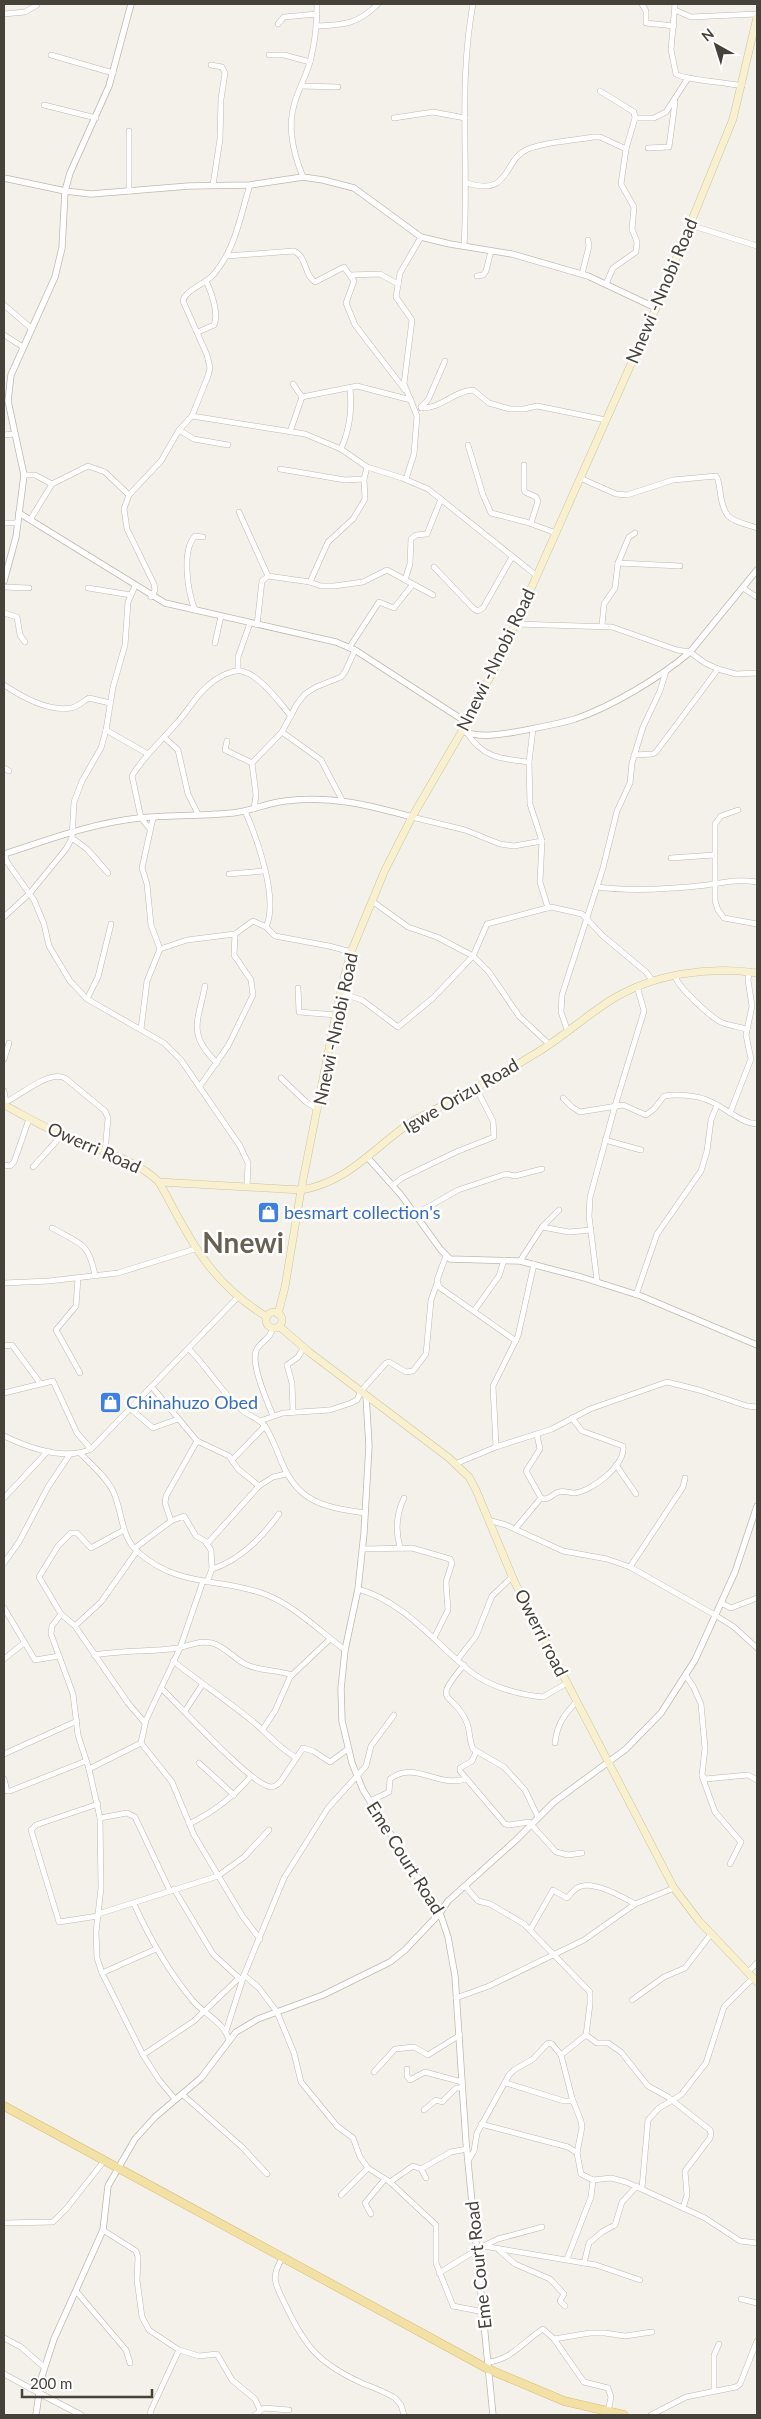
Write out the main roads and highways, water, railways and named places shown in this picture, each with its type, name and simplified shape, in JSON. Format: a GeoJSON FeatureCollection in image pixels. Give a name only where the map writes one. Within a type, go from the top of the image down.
{"type":"FeatureCollection","features":[{"type":"Feature","properties":{"kind":"main road","name":"Nnewi -Nnobi Road"},"geometry":{"type":"LineString","coordinates":[[278,1314],[285,1287],[340,992],[351,952],[412,817],[464,732],[466,722],[516,624],[656,308],[734,119],[757,16]]}},
{"type":"Feature","properties":{"kind":"main road","name":"Igwe Orizu Road"},"geometry":{"type":"LineString","coordinates":[[159,1182],[302,1190],[314,1188],[331,1181],[368,1158],[406,1126],[550,1045],[609,1002],[637,986],[652,980],[714,971],[757,973]]}},
{"type":"Feature","properties":{"kind":"main road","name":"Owerri Road"},"geometry":{"type":"LineString","coordinates":[[4,1103],[29,1119],[62,1135],[145,1170],[159,1182],[195,1248],[211,1270],[238,1297],[267,1318]]}},
{"type":"Feature","properties":{"kind":"main road"},"geometry":{"type":"LineString","coordinates":[[271,1314],[278,1314],[282,1320],[276,1327],[267,1324],[267,1318],[271,1314]]}},
{"type":"Feature","properties":{"kind":"main road","name":"Owerri road"},"geometry":{"type":"LineString","coordinates":[[276,1327],[455,1464],[473,1483],[512,1577],[674,1888],[691,1912],[753,1977]]}},
{"type":"Feature","properties":{"kind":"main road"},"geometry":{"type":"LineString","coordinates":[[4,2106],[117,2169],[488,2366],[564,2401],[616,2414]]}},
{"type":"Feature","properties":{"kind":"place","name":"besmart collection's"},"geometry":{"type":"Point","coordinates":[268,1213]}},
{"type":"Feature","properties":{"kind":"place","name":"Chinahuzo Obed"},"geometry":{"type":"Point","coordinates":[110,1403]}},
{"type":"Feature","properties":{"kind":"district","name":"Nnewi"},"geometry":{"type":"Point","coordinates":[243,1243]}}]}
